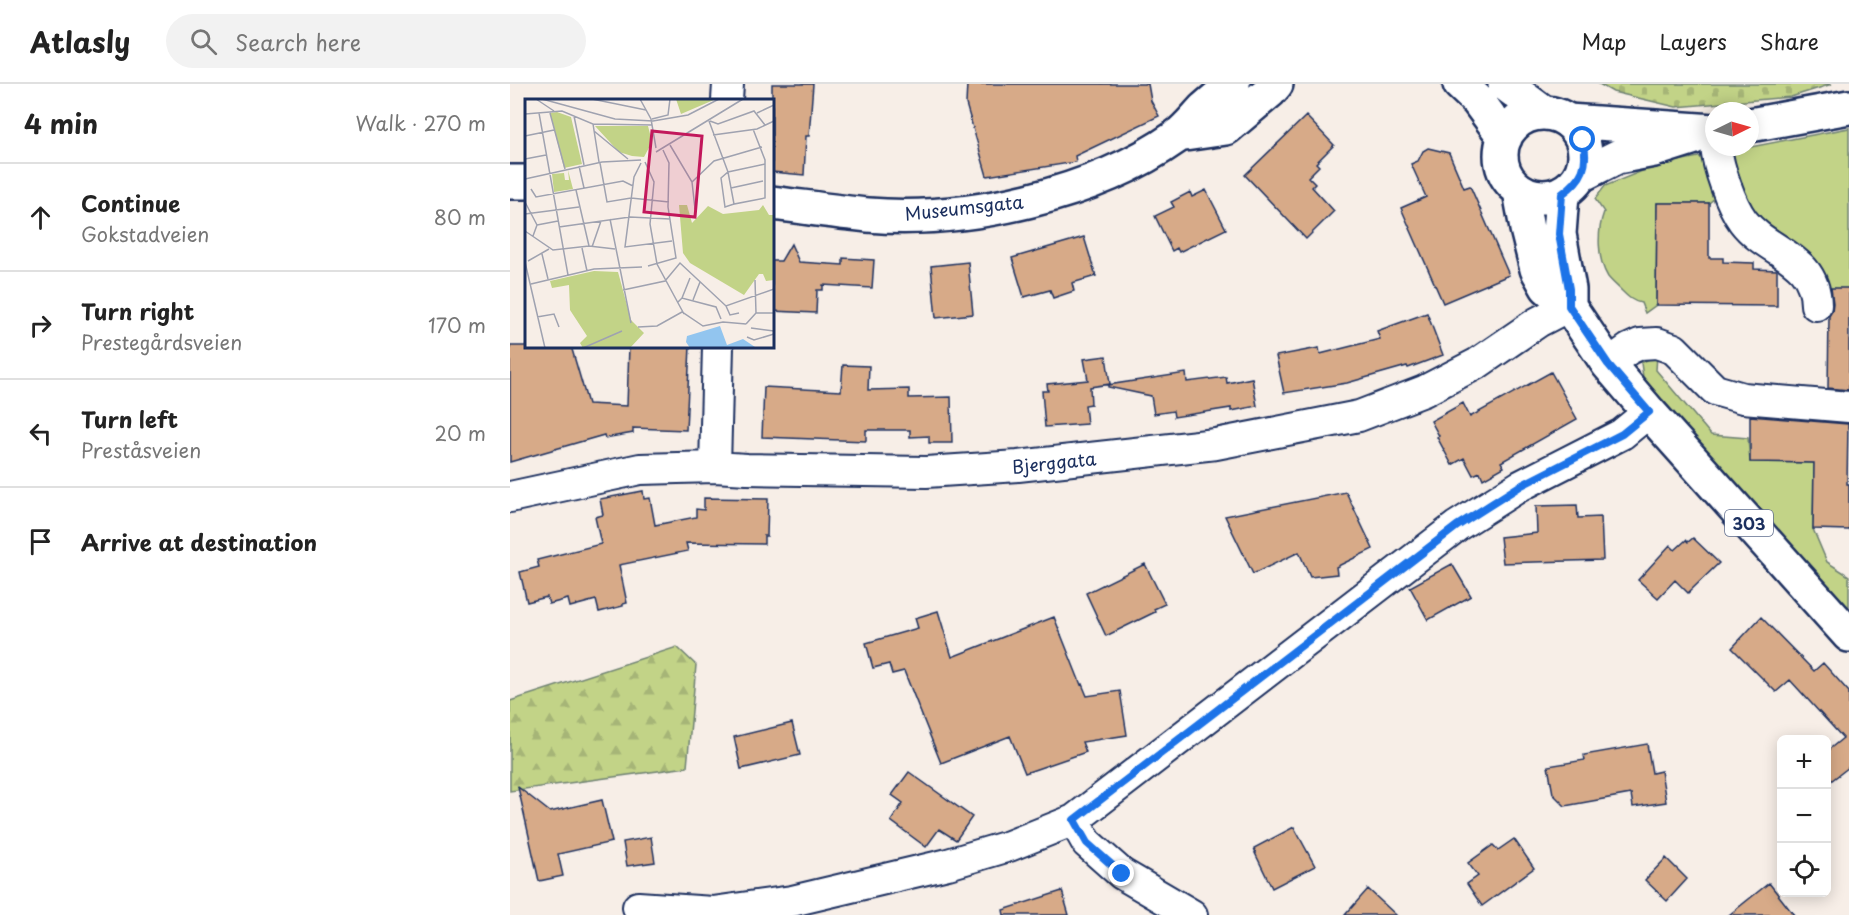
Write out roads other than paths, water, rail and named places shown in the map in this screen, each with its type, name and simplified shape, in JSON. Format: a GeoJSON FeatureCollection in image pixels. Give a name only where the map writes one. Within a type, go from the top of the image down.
{"type":"FeatureCollection","features":[{"type":"Feature","properties":{"kind":"main road","name":"Museumsgata"},"geometry":{"type":"LineString","coordinates":[[774,203],[869,215],[922,215],[978,210],[1029,201],[1061,192],[1124,167],[1155,150],[1178,135],[1233,84]]}},
{"type":"Feature","properties":{"kind":"main road","name":"Museumsgata"},"geometry":{"type":"LineString","coordinates":[[1178,135],[1226,128],[1276,84]]}},
{"type":"Feature","properties":{"kind":"main road"},"geometry":{"type":"LineString","coordinates":[[1460,84],[1478,100],[1504,138],[1520,120],[1532,114],[1705,130]]}},
{"type":"Feature","properties":{"kind":"main road","name":"303"},"geometry":{"type":"LineString","coordinates":[[1505,84],[1577,129],[1583,140],[1586,152],[1585,164],[1571,185],[1559,234],[1569,289],[1569,306]]}},
{"type":"Feature","properties":{"kind":"main road"},"geometry":{"type":"LineString","coordinates":[[1759,123],[1849,107]]}},
{"type":"Feature","properties":{"kind":"main road"},"geometry":{"type":"LineString","coordinates":[[1520,191],[1533,197],[1548,198],[1617,157],[1654,150],[1705,134]]}},
{"type":"Feature","properties":{"kind":"main road","name":"303"},"geometry":{"type":"LineString","coordinates":[[1504,138],[1501,153],[1503,167],[1509,181],[1520,191],[1527,229],[1538,268],[1547,286],[1569,306],[1608,364],[1649,412],[1849,634]]}},
{"type":"Feature","properties":{"kind":"street"},"geometry":{"type":"LineString","coordinates":[[727,99],[728,84]]}},
{"type":"Feature","properties":{"kind":"street"},"geometry":{"type":"LineString","coordinates":[[1718,156],[1726,188],[1743,221],[1767,244],[1796,261],[1809,276],[1816,305]]}},
{"type":"Feature","properties":{"kind":"street","name":"Bjerggata"},"geometry":{"type":"LineString","coordinates":[[510,497],[640,469],[715,467],[926,472],[1018,466],[1216,444],[1359,416],[1424,391],[1478,363],[1538,322],[1569,306]]}},
{"type":"Feature","properties":{"kind":"street"},"geometry":{"type":"LineString","coordinates":[[1608,364],[1640,344],[1657,343],[1674,349],[1715,390],[1743,398],[1849,407]]}},
{"type":"Feature","properties":{"kind":"street"},"geometry":{"type":"LineString","coordinates":[[715,467],[718,348]]}},
{"type":"Feature","properties":{"kind":"street"},"geometry":{"type":"LineString","coordinates":[[638,907],[713,912],[792,900],[948,864],[1009,846],[1074,820],[1457,526],[1520,486],[1622,434],[1649,412]]}},
{"type":"Feature","properties":{"kind":"street"},"geometry":{"type":"LineString","coordinates":[[1074,820],[1087,843],[1122,874],[1192,915]]}}]}
